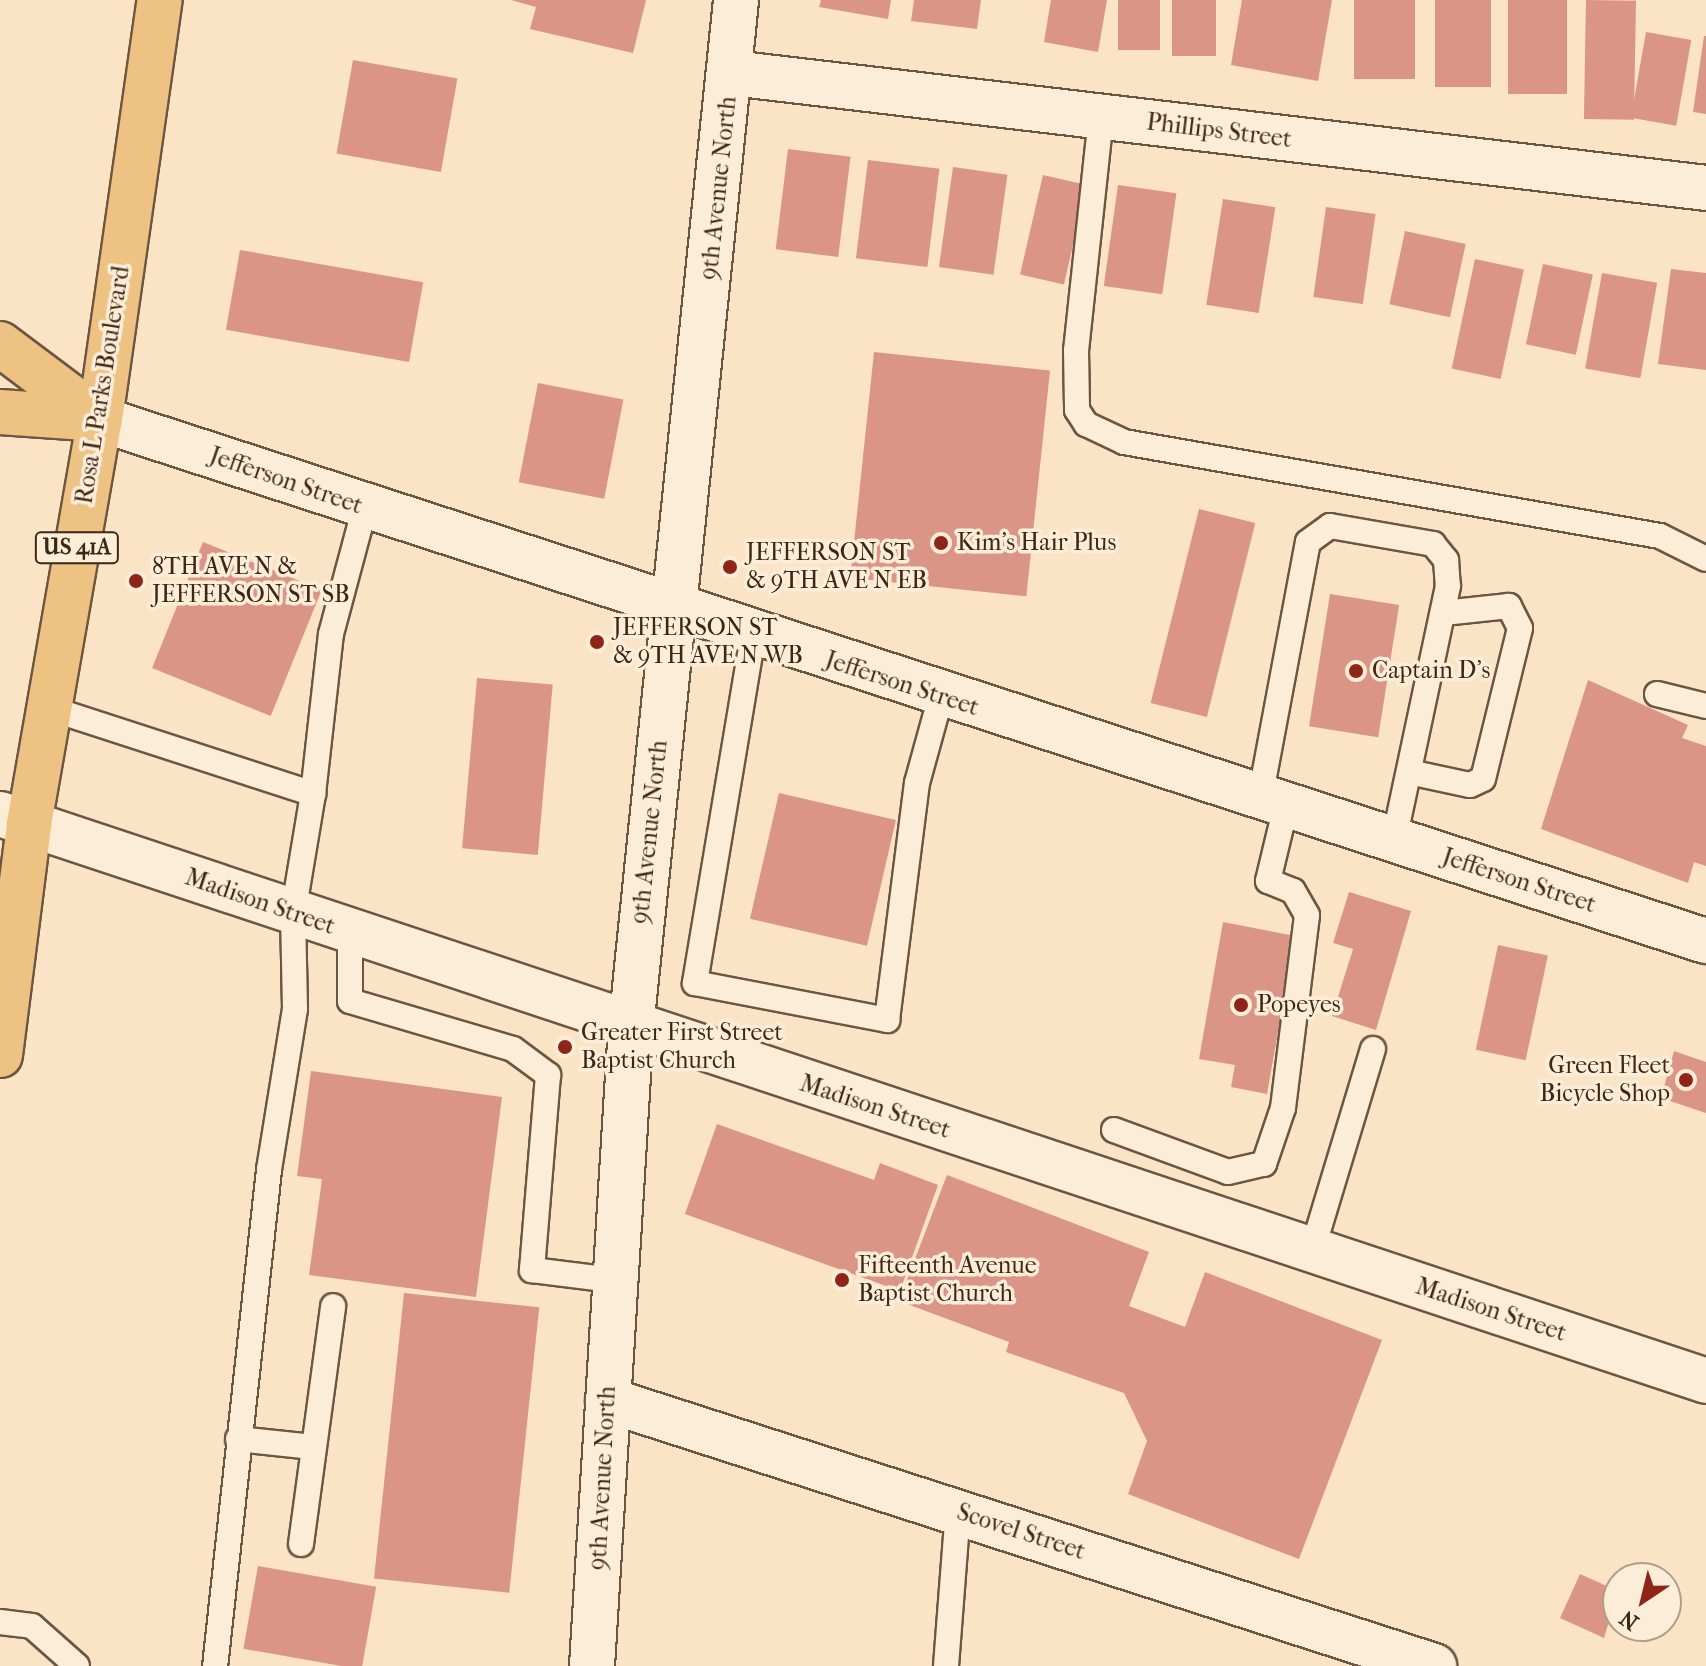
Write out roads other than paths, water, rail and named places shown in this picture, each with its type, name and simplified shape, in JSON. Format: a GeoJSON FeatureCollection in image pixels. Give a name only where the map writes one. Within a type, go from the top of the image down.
{"type":"FeatureCollection","features":[{"type":"Feature","properties":{"kind":"main road","name":"Rosa L Parks Boulevard"},"geometry":{"type":"LineString","coordinates":[[0,1055],[14,819],[49,708],[100,419],[160,0]]}},
{"type":"Feature","properties":{"kind":"main road","name":"Jefferson Street"},"geometry":{"type":"LineString","coordinates":[[0,344],[100,419]]}},
{"type":"Feature","properties":{"kind":"main road","name":"Jefferson Street"},"geometry":{"type":"LineString","coordinates":[[0,412],[100,419]]}},
{"type":"Feature","properties":{"kind":"street","name":"9th Avenue North"},"geometry":{"type":"LineString","coordinates":[[592,1666],[612,1280],[631,1027],[672,610],[732,73],[736,0]]}},
{"type":"Feature","properties":{"kind":"street","name":"Phillips Street"},"geometry":{"type":"LineString","coordinates":[[732,73],[1706,188]]}},
{"type":"Feature","properties":{"kind":"street","name":"Jefferson Street"},"geometry":{"type":"LineString","coordinates":[[100,419],[672,610],[1706,941]]}},
{"type":"Feature","properties":{"kind":"street","name":"Madison Street"},"geometry":{"type":"LineString","coordinates":[[14,819],[631,1027],[1706,1381]]}},
{"type":"Feature","properties":{"kind":"street","name":"Scovel Street"},"geometry":{"type":"LineString","coordinates":[[608,1400],[1434,1666]]}},
{"type":"Feature","properties":{"kind":"lane"},"geometry":{"type":"LineString","coordinates":[[1101,117],[1076,350],[1077,410],[1086,424],[1124,442],[1660,536],[1706,559]]}},
{"type":"Feature","properties":{"kind":"lane"},"geometry":{"type":"LineString","coordinates":[[215,1666],[238,1439],[295,1009],[293,913],[313,794],[331,634],[365,507]]}},
{"type":"Feature","properties":{"kind":"lane"},"geometry":{"type":"LineString","coordinates":[[1114,1130],[1228,1172],[1264,1164],[1283,1108],[1307,915],[1293,891],[1268,881],[1273,802],[1302,557],[1319,530],[1433,544],[1449,570],[1443,613],[1394,841]]}},
{"type":"Feature","properties":{"kind":"lane"},"geometry":{"type":"LineString","coordinates":[[1409,772],[1470,785],[1483,779],[1520,628],[1509,606],[1443,613]]}},
{"type":"Feature","properties":{"kind":"lane"},"geometry":{"type":"LineString","coordinates":[[753,636],[695,983],[887,1020],[917,783],[941,696]]}},
{"type":"Feature","properties":{"kind":"lane"},"geometry":{"type":"LineString","coordinates":[[1657,694],[1706,706]]}},
{"type":"Feature","properties":{"kind":"lane"},"geometry":{"type":"LineString","coordinates":[[49,708],[313,794]]}},
{"type":"Feature","properties":{"kind":"lane"},"geometry":{"type":"LineString","coordinates":[[350,933],[350,1001],[513,1049],[548,1075],[532,1270],[612,1280]]}},
{"type":"Feature","properties":{"kind":"lane"},"geometry":{"type":"LineString","coordinates":[[1312,1251],[1373,1049]]}},
{"type":"Feature","properties":{"kind":"lane"},"geometry":{"type":"LineString","coordinates":[[301,1544],[333,1306]]}},
{"type":"Feature","properties":{"kind":"lane"},"geometry":{"type":"LineString","coordinates":[[238,1439],[313,1447]]}},
{"type":"Feature","properties":{"kind":"lane"},"geometry":{"type":"LineString","coordinates":[[946,1666],[958,1511]]}},
{"type":"Feature","properties":{"kind":"lane"},"geometry":{"type":"LineString","coordinates":[[0,1622],[32,1626],[77,1666]]}},
{"type":"Feature","properties":{"kind":"place","name":"Kim's Hair Plus"},"geometry":{"type":"Point","coordinates":[941,543]}},
{"type":"Feature","properties":{"kind":"place","name":"JEFFERSON ST & 9TH AVE N EB"},"geometry":{"type":"Point","coordinates":[730,567]}},
{"type":"Feature","properties":{"kind":"place","name":"8TH AVE N & JEFFERSON ST SB"},"geometry":{"type":"Point","coordinates":[136,581]}},
{"type":"Feature","properties":{"kind":"place","name":"JEFFERSON ST & 9TH AVE N WB"},"geometry":{"type":"Point","coordinates":[597,642]}},
{"type":"Feature","properties":{"kind":"place","name":"Captain D's"},"geometry":{"type":"Point","coordinates":[1356,671]}},
{"type":"Feature","properties":{"kind":"place","name":"Popeyes"},"geometry":{"type":"Point","coordinates":[1241,1005]}},
{"type":"Feature","properties":{"kind":"place","name":"Greater First Street Baptist Church"},"geometry":{"type":"Point","coordinates":[565,1047]}},
{"type":"Feature","properties":{"kind":"place","name":"Green Fleet Bicycle Shop"},"geometry":{"type":"Point","coordinates":[1686,1080]}},
{"type":"Feature","properties":{"kind":"place","name":"Fifteenth Avenue Baptist Church"},"geometry":{"type":"Point","coordinates":[842,1280]}}]}
